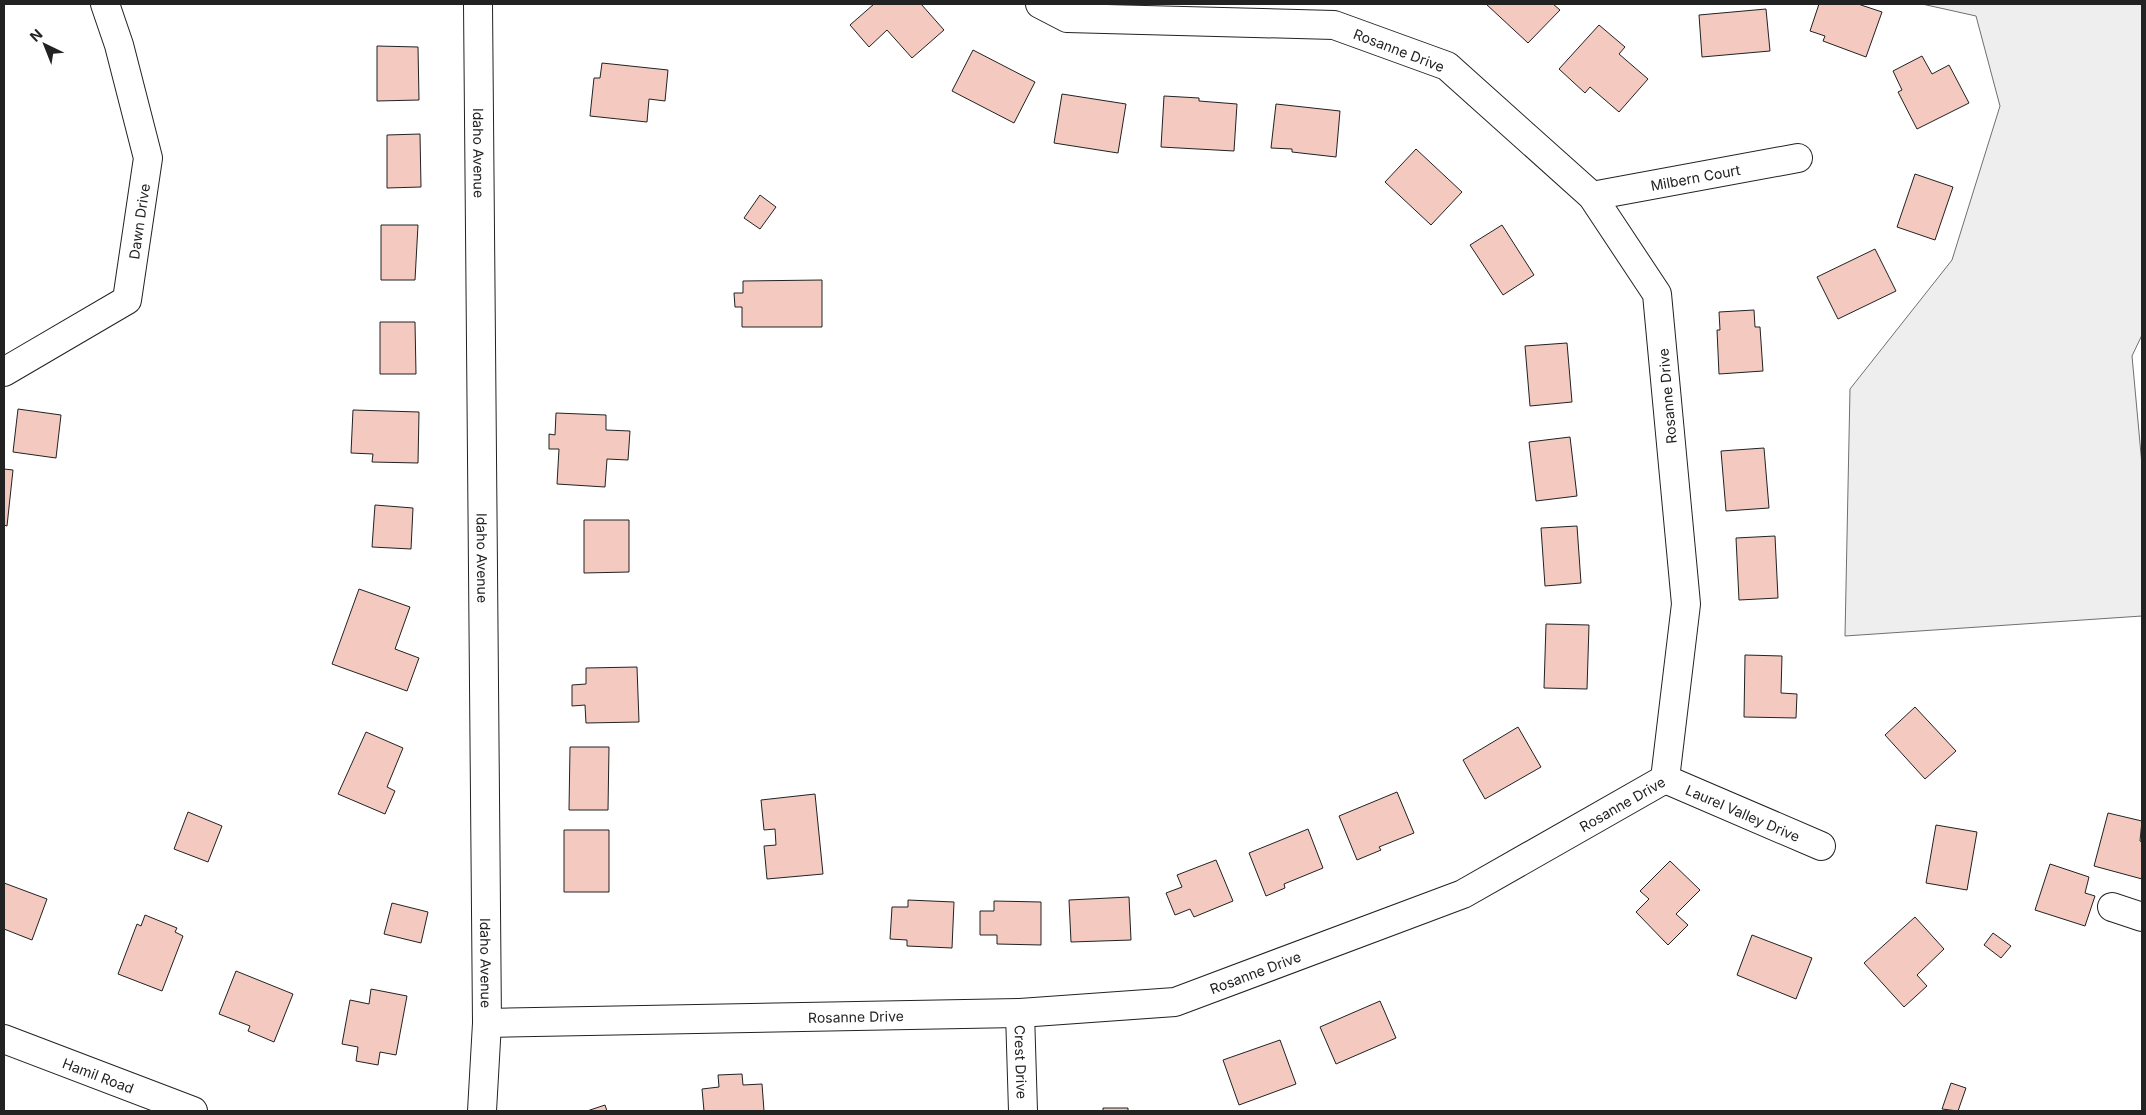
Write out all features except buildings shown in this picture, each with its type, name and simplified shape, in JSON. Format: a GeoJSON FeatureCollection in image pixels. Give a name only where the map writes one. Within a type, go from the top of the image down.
{"type":"FeatureCollection","features":[{"type":"Feature","properties":{"kind":"street","name":"Dawn Drive"},"geometry":{"type":"LineString","coordinates":[[4,372],[127,300],[148,158],[119,45],[105,4]]}},
{"type":"Feature","properties":{"kind":"street","name":"Idaho Avenue"},"geometry":{"type":"LineString","coordinates":[[478,4],[487,1023],[482,1111]]}},
{"type":"Feature","properties":{"kind":"street","name":"Rosanne Drive"},"geometry":{"type":"LineString","coordinates":[[487,1023],[1020,1013],[1175,1002],[1463,894],[1665,779],[1686,604],[1658,294],[1592,196],[1447,66],[1334,24],[1067,18],[1040,4]]}},
{"type":"Feature","properties":{"kind":"street","name":"Milbern Court"},"geometry":{"type":"LineString","coordinates":[[1592,196],[1798,158]]}},
{"type":"Feature","properties":{"kind":"street","name":"Laurel Valley Drive"},"geometry":{"type":"LineString","coordinates":[[1665,779],[1821,846]]}},
{"type":"Feature","properties":{"kind":"street"},"geometry":{"type":"LineString","coordinates":[[2112,907],[2142,917]]}},
{"type":"Feature","properties":{"kind":"street","name":"Crest Drive"},"geometry":{"type":"LineString","coordinates":[[1020,1013],[1023,1111]]}},
{"type":"Feature","properties":{"kind":"street","name":"Hamil Road"},"geometry":{"type":"LineString","coordinates":[[4,1039],[190,1111]]}},
{"type":"Feature","properties":{"kind":"shaded area"},"geometry":{"type":"Polygon","coordinates":[[[1922,4],[2142,4],[2142,335],[2132,356],[2142,465],[2142,616],[1845,636],[1850,389],[1952,260],[2000,106],[1976,16],[1922,4]]]}}]}
